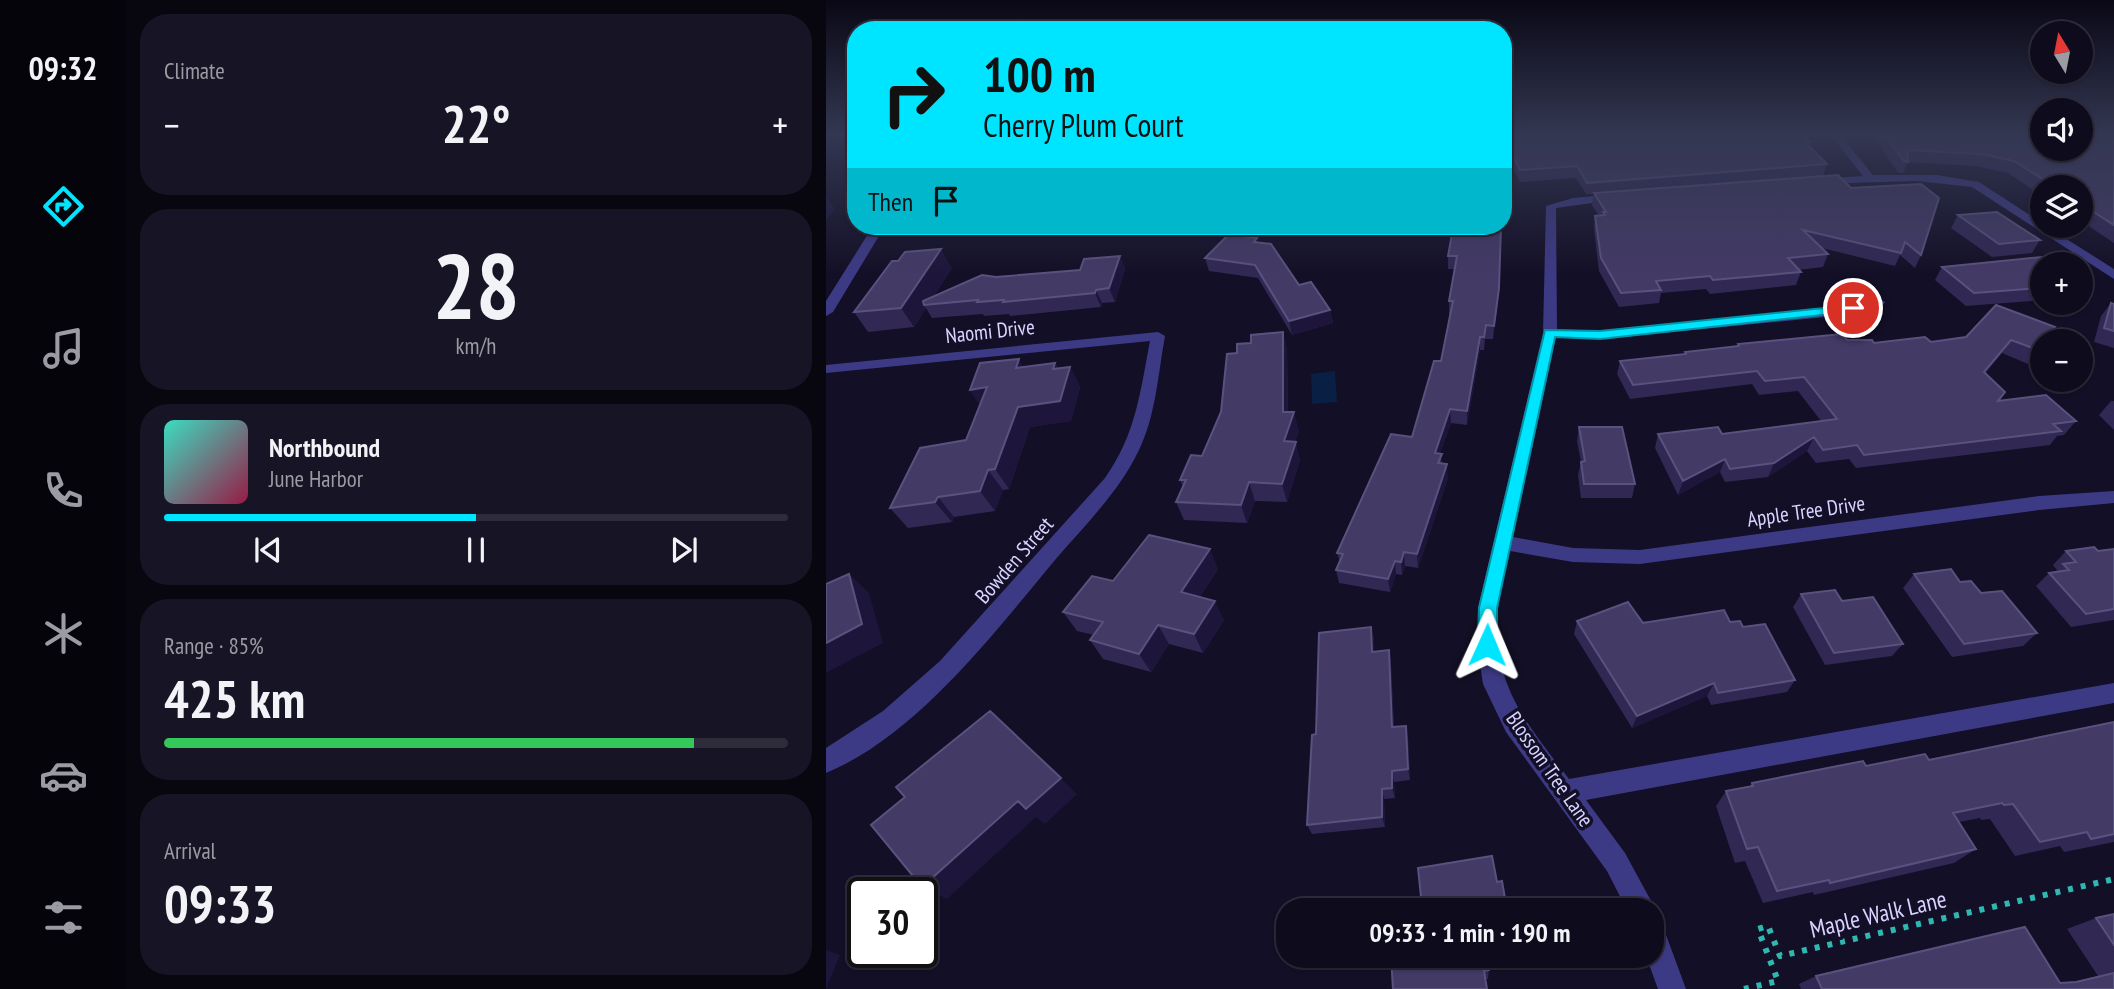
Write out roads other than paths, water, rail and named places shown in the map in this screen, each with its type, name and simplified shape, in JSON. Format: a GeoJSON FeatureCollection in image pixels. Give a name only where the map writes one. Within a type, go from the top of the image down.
{"type":"FeatureCollection","features":[{"type":"Feature","properties":{"kind":"street"},"geometry":{"type":"LineString","coordinates":[[1802,183],[1827,181]]}},
{"type":"Feature","properties":{"kind":"street"},"geometry":{"type":"LineString","coordinates":[[1957,181],[1975,184],[2114,275]]}},
{"type":"Feature","properties":{"kind":"street","name":"Blossom Tree Lane"},"geometry":{"type":"LineString","coordinates":[[1627,197],[1573,201],[1551,206],[1550,333],[1488,608],[1487,645],[1494,684],[1514,724],[1616,862],[1636,898]]}},
{"type":"Feature","properties":{"kind":"street"},"geometry":{"type":"LineString","coordinates":[[826,312],[873,235]]}},
{"type":"Feature","properties":{"kind":"street"},"geometry":{"type":"LineString","coordinates":[[1550,333],[1600,335],[1826,313],[1878,302]]}},
{"type":"Feature","properties":{"kind":"street","name":"Naomi Drive"},"geometry":{"type":"LineString","coordinates":[[826,369],[1158,335]]}},
{"type":"Feature","properties":{"kind":"street","name":"Bowden Street"},"geometry":{"type":"LineString","coordinates":[[826,761],[888,721],[933,683],[970,646],[1115,479],[1138,433],[1158,335]]}},
{"type":"Feature","properties":{"kind":"street","name":"Apple Tree Drive"},"geometry":{"type":"LineString","coordinates":[[1504,543],[1573,555],[1640,557],[2039,503],[2114,497]]}},
{"type":"Feature","properties":{"kind":"street"},"geometry":{"type":"LineString","coordinates":[[1565,792],[2114,693]]}},
{"type":"Feature","properties":{"kind":"street"},"geometry":{"type":"LineString","coordinates":[[1664,967],[1672,989]]}},
{"type":"Feature","properties":{"kind":"water"},"geometry":{"type":"Polygon","coordinates":[[[1335,371],[1337,402],[1312,404],[1311,374],[1335,371]]]}}]}
